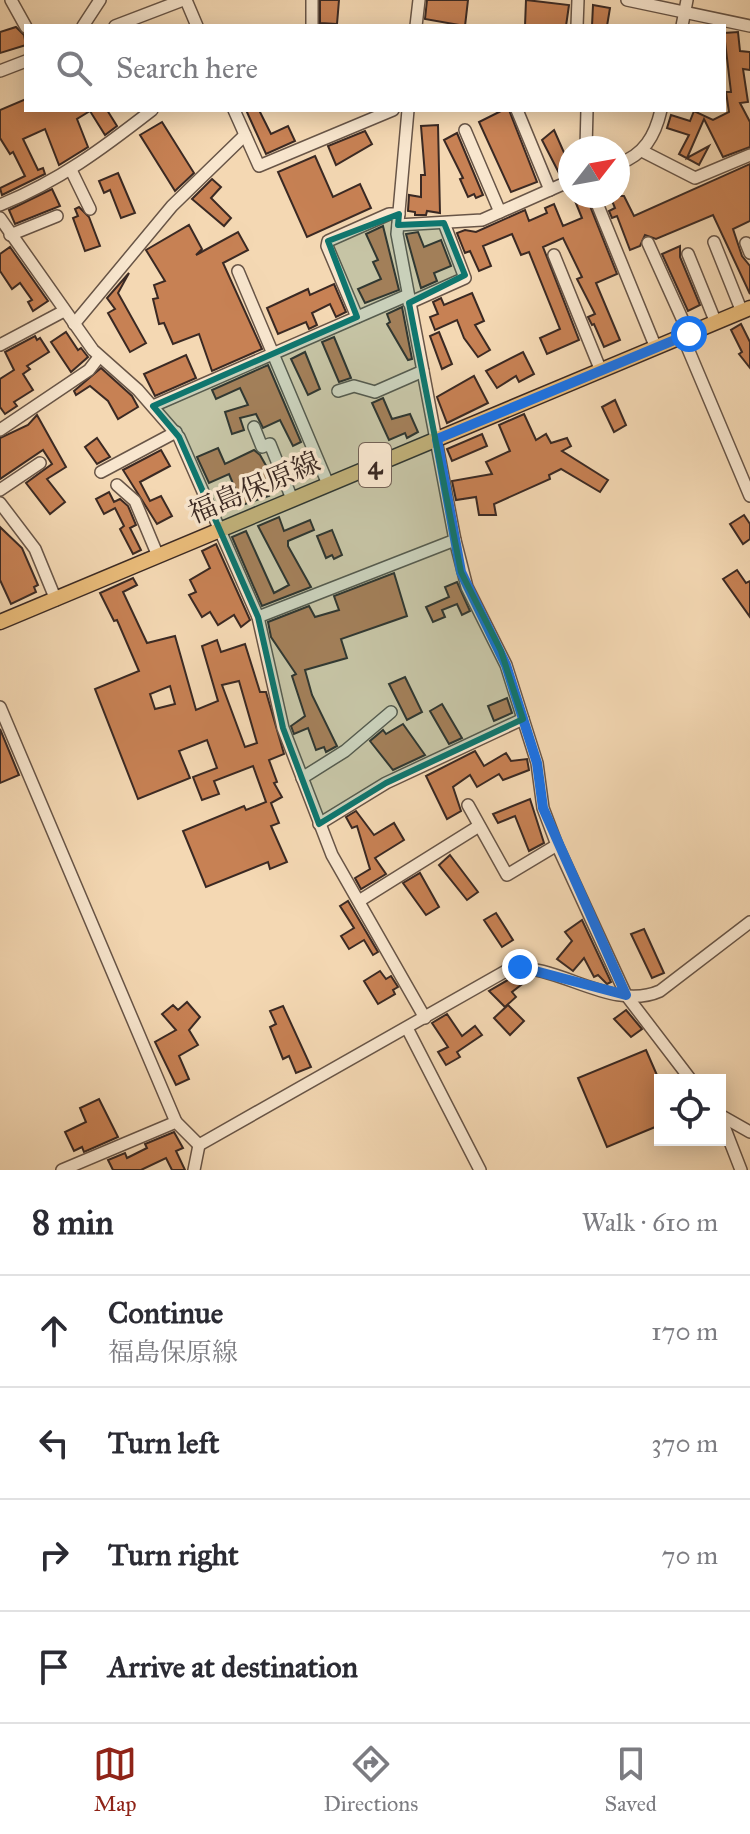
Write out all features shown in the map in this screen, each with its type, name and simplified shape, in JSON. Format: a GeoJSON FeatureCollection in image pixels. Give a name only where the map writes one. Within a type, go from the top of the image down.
{"type":"FeatureCollection","features":[{"type":"Feature","properties":{"kind":"main road","name":"福島保原線"},"geometry":{"type":"LineString","coordinates":[[1,620],[56,600],[218,529],[746,310]]}},
{"type":"Feature","properties":{"kind":"street"},"geometry":{"type":"LineString","coordinates":[[11,0],[24,24]]}},
{"type":"Feature","properties":{"kind":"street"},"geometry":{"type":"LineString","coordinates":[[84,24],[100,0]]}},
{"type":"Feature","properties":{"kind":"street"},"geometry":{"type":"LineString","coordinates":[[120,24],[184,0],[196,24]]}},
{"type":"Feature","properties":{"kind":"street"},"geometry":{"type":"LineString","coordinates":[[312,0],[312,24]]}},
{"type":"Feature","properties":{"kind":"street"},"geometry":{"type":"LineString","coordinates":[[416,24],[419,0]]}},
{"type":"Feature","properties":{"kind":"street"},"geometry":{"type":"LineString","coordinates":[[577,24],[578,0]]}},
{"type":"Feature","properties":{"kind":"street"},"geometry":{"type":"LineString","coordinates":[[627,0],[686,5],[750,26]]}},
{"type":"Feature","properties":{"kind":"street"},"geometry":{"type":"LineString","coordinates":[[0,71],[24,62]]}},
{"type":"Feature","properties":{"kind":"street"},"geometry":{"type":"LineString","coordinates":[[0,205],[71,170],[107,147],[150,112]]}},
{"type":"Feature","properties":{"kind":"street"},"geometry":{"type":"LineString","coordinates":[[235,112],[259,166],[388,112]]}},
{"type":"Feature","properties":{"kind":"street"},"geometry":{"type":"LineString","coordinates":[[408,112],[398,220],[408,299],[467,587],[501,651],[537,763],[543,808],[557,845],[626,995],[686,1074]]}},
{"type":"Feature","properties":{"kind":"street"},"geometry":{"type":"LineString","coordinates":[[518,112],[550,190]]}},
{"type":"Feature","properties":{"kind":"street"},"geometry":{"type":"LineString","coordinates":[[586,136],[587,112]]}},
{"type":"Feature","properties":{"kind":"street"},"geometry":{"type":"LineString","coordinates":[[630,158],[642,151],[658,126],[661,112]]}},
{"type":"Feature","properties":{"kind":"street"},"geometry":{"type":"LineString","coordinates":[[465,130],[500,212]]}},
{"type":"Feature","properties":{"kind":"street"},"geometry":{"type":"LineString","coordinates":[[74,324],[172,206],[245,135]]}},
{"type":"Feature","properties":{"kind":"street"},"geometry":{"type":"LineString","coordinates":[[642,151],[695,178],[750,155]]}},
{"type":"Feature","properties":{"kind":"street"},"geometry":{"type":"LineString","coordinates":[[71,170],[90,209]]}},
{"type":"Feature","properties":{"kind":"street"},"geometry":{"type":"LineString","coordinates":[[357,317],[327,246],[328,241],[389,214],[398,220],[444,223],[482,220],[558,186]]}},
{"type":"Feature","properties":{"kind":"street"},"geometry":{"type":"LineString","coordinates":[[599,208],[656,348]]}},
{"type":"Feature","properties":{"kind":"street"},"geometry":{"type":"LineString","coordinates":[[10,235],[57,216]]}},
{"type":"Feature","properties":{"kind":"street"},"geometry":{"type":"LineString","coordinates":[[0,218],[99,357],[153,406],[176,432],[258,617],[283,728],[319,824],[425,1018]]}},
{"type":"Feature","properties":{"kind":"street"},"geometry":{"type":"LineString","coordinates":[[153,406],[357,317],[465,278],[444,223]]}},
{"type":"Feature","properties":{"kind":"street"},"geometry":{"type":"LineString","coordinates":[[714,242],[746,310]]}},
{"type":"Feature","properties":{"kind":"street"},"geometry":{"type":"LineString","coordinates":[[648,243],[750,496]]}},
{"type":"Feature","properties":{"kind":"street"},"geometry":{"type":"LineString","coordinates":[[688,254],[716,323]]}},
{"type":"Feature","properties":{"kind":"street"},"geometry":{"type":"LineString","coordinates":[[554,255],[601,371]]}},
{"type":"Feature","properties":{"kind":"street"},"geometry":{"type":"LineString","coordinates":[[238,271],[328,484]]}},
{"type":"Feature","properties":{"kind":"street"},"geometry":{"type":"LineString","coordinates":[[0,345],[64,311]]}},
{"type":"Feature","properties":{"kind":"street"},"geometry":{"type":"LineString","coordinates":[[0,430],[89,370],[99,357]]}},
{"type":"Feature","properties":{"kind":"street"},"geometry":{"type":"LineString","coordinates":[[338,391],[354,386],[375,392],[423,371]]}},
{"type":"Feature","properties":{"kind":"street"},"geometry":{"type":"LineString","coordinates":[[254,427],[262,447],[270,444],[292,499]]}},
{"type":"Feature","properties":{"kind":"street"},"geometry":{"type":"LineString","coordinates":[[101,472],[176,432]]}},
{"type":"Feature","properties":{"kind":"street"},"geometry":{"type":"LineString","coordinates":[[0,490],[40,463]]}},
{"type":"Feature","properties":{"kind":"street"},"geometry":{"type":"LineString","coordinates":[[117,485],[135,501],[158,556]]}},
{"type":"Feature","properties":{"kind":"street"},"geometry":{"type":"LineString","coordinates":[[0,503],[35,549],[56,600]]}},
{"type":"Feature","properties":{"kind":"street"},"geometry":{"type":"LineString","coordinates":[[258,617],[455,540]]}},
{"type":"Feature","properties":{"kind":"street"},"geometry":{"type":"LineString","coordinates":[[0,707],[176,1122],[199,1145]]}},
{"type":"Feature","properties":{"kind":"street"},"geometry":{"type":"LineString","coordinates":[[302,778],[345,751],[391,712]]}},
{"type":"Feature","properties":{"kind":"street"},"geometry":{"type":"LineString","coordinates":[[319,824],[386,783],[523,719]]}},
{"type":"Feature","properties":{"kind":"street"},"geometry":{"type":"LineString","coordinates":[[468,805],[507,875],[557,845]]}},
{"type":"Feature","properties":{"kind":"street"},"geometry":{"type":"LineString","coordinates":[[359,901],[479,826]]}},
{"type":"Feature","properties":{"kind":"street"},"geometry":{"type":"LineString","coordinates":[[194,1170],[199,1145],[511,968],[531,969],[626,995],[660,991],[750,922]]}},
{"type":"Feature","properties":{"kind":"street"},"geometry":{"type":"LineString","coordinates":[[407,1028],[480,1170]]}},
{"type":"Feature","properties":{"kind":"street"},"geometry":{"type":"LineString","coordinates":[[726,1119],[750,1132]]}},
{"type":"Feature","properties":{"kind":"street"},"geometry":{"type":"LineString","coordinates":[[62,1170],[176,1122]]}},
{"type":"Feature","properties":{"kind":"street"},"geometry":{"type":"LineString","coordinates":[[726,1131],[741,1170]]}},
{"type":"Feature","properties":{"kind":"highlighted area"},"geometry":{"type":"Polygon","coordinates":[[[399,214],[398,225],[444,223],[465,275],[409,303],[461,572],[501,651],[523,719],[386,783],[319,824],[283,728],[258,617],[179,437],[153,406],[357,317],[328,241],[399,214]]]}},
{"type":"Feature","properties":{"kind":"building"},"geometry":{"type":"Polygon","coordinates":[[[320,0],[339,0],[337,24],[320,23],[320,0]]]}},
{"type":"Feature","properties":{"kind":"building"},"geometry":{"type":"Polygon","coordinates":[[[427,0],[468,0],[465,24],[425,19],[427,0]]]}},
{"type":"Feature","properties":{"kind":"building"},"geometry":{"type":"Polygon","coordinates":[[[526,0],[569,5],[566,24],[525,24],[526,0]]]}},
{"type":"Feature","properties":{"kind":"building"},"geometry":{"type":"Polygon","coordinates":[[[593,5],[610,8],[607,24],[592,24],[593,5]]]}},
{"type":"Feature","properties":{"kind":"building"},"geometry":{"type":"Polygon","coordinates":[[[16,27],[24,35],[24,46],[0,53],[0,32],[16,27]]]}},
{"type":"Feature","properties":{"kind":"building"},"geometry":{"type":"Polygon","coordinates":[[[738,32],[740,51],[750,52],[750,70],[743,69],[748,102],[740,103],[750,122],[750,147],[723,157],[704,119],[687,158],[709,146],[699,165],[679,154],[689,135],[667,128],[671,115],[690,121],[696,112],[713,120],[729,112],[726,92],[731,92],[726,33],[738,32]]]}},
{"type":"Feature","properties":{"kind":"building"},"geometry":{"type":"Polygon","coordinates":[[[24,100],[24,112],[88,112],[77,119],[88,147],[59,165],[45,129],[23,139],[38,170],[43,168],[45,174],[2,195],[0,188],[25,176],[13,152],[10,154],[0,138],[0,110],[24,100]]]}},
{"type":"Feature","properties":{"kind":"building"},"geometry":{"type":"Polygon","coordinates":[[[91,112],[108,112],[117,126],[105,135],[91,112]]]}},
{"type":"Feature","properties":{"kind":"building"},"geometry":{"type":"Polygon","coordinates":[[[247,112],[260,112],[271,134],[288,126],[295,141],[266,154],[247,112]]]}},
{"type":"Feature","properties":{"kind":"building"},"geometry":{"type":"Polygon","coordinates":[[[499,112],[510,112],[537,182],[511,192],[479,122],[499,112]]]}},
{"type":"Feature","properties":{"kind":"building"},"geometry":{"type":"Polygon","coordinates":[[[162,122],[194,173],[175,191],[140,135],[162,122]]]}},
{"type":"Feature","properties":{"kind":"building"},"geometry":{"type":"Polygon","coordinates":[[[438,125],[440,213],[427,211],[426,215],[415,215],[415,212],[408,211],[409,195],[421,197],[421,175],[425,175],[421,126],[438,125]]]}},
{"type":"Feature","properties":{"kind":"building"},"geometry":{"type":"Polygon","coordinates":[[[554,130],[558,139],[558,171],[542,140],[554,130]]]}},
{"type":"Feature","properties":{"kind":"building"},"geometry":{"type":"Polygon","coordinates":[[[365,131],[372,144],[336,165],[328,146],[365,131]]]}},
{"type":"Feature","properties":{"kind":"building"},"geometry":{"type":"Polygon","coordinates":[[[457,133],[483,195],[476,198],[474,194],[468,197],[460,179],[463,178],[444,140],[457,133]]]}},
{"type":"Feature","properties":{"kind":"building"},"geometry":{"type":"Polygon","coordinates":[[[315,156],[333,197],[360,184],[371,208],[307,237],[278,172],[315,156]]]}},
{"type":"Feature","properties":{"kind":"building"},"geometry":{"type":"Polygon","coordinates":[[[750,164],[750,221],[733,229],[742,256],[750,266],[750,294],[713,215],[656,239],[645,235],[640,246],[630,250],[617,216],[612,218],[609,211],[630,208],[634,216],[750,164]]]}},
{"type":"Feature","properties":{"kind":"building"},"geometry":{"type":"Polygon","coordinates":[[[118,173],[135,213],[121,218],[110,190],[104,193],[99,181],[118,173]]]}},
{"type":"Feature","properties":{"kind":"building"},"geometry":{"type":"Polygon","coordinates":[[[212,179],[221,187],[211,198],[231,218],[224,226],[192,199],[212,179]]]}},
{"type":"Feature","properties":{"kind":"building"},"geometry":{"type":"Polygon","coordinates":[[[52,189],[60,206],[15,224],[9,210],[52,189]]]}},
{"type":"Feature","properties":{"kind":"building"},"geometry":{"type":"Polygon","coordinates":[[[554,204],[563,226],[582,218],[578,208],[591,208],[617,274],[596,283],[620,340],[604,347],[588,317],[595,314],[577,279],[582,277],[563,238],[543,247],[579,340],[547,354],[540,338],[560,329],[529,252],[521,255],[512,234],[483,246],[491,266],[479,271],[470,251],[465,253],[457,233],[465,230],[476,232],[525,210],[529,221],[547,213],[545,208],[554,204]]]}},
{"type":"Feature","properties":{"kind":"building"},"geometry":{"type":"Polygon","coordinates":[[[79,207],[89,217],[100,246],[85,251],[73,218],[78,216],[75,209],[79,207]]]}},
{"type":"Feature","properties":{"kind":"building"},"geometry":{"type":"Polygon","coordinates":[[[189,225],[202,249],[196,255],[238,232],[248,250],[223,263],[262,349],[212,371],[199,334],[173,344],[164,323],[159,324],[153,299],[158,298],[154,285],[165,281],[146,250],[189,225]]]}},
{"type":"Feature","properties":{"kind":"building"},"geometry":{"type":"Polygon","coordinates":[[[383,226],[399,290],[365,303],[358,289],[381,279],[373,262],[378,260],[366,234],[383,226]]]}},
{"type":"Feature","properties":{"kind":"building"},"geometry":{"type":"Polygon","coordinates":[[[418,232],[424,247],[441,240],[451,266],[434,273],[437,281],[421,288],[406,234],[418,232]]]}},
{"type":"Feature","properties":{"kind":"building"},"geometry":{"type":"Polygon","coordinates":[[[680,246],[680,257],[700,305],[688,311],[662,254],[680,246]]]}},
{"type":"Feature","properties":{"kind":"building"},"geometry":{"type":"Polygon","coordinates":[[[10,247],[48,301],[33,311],[28,302],[32,300],[20,283],[12,289],[0,271],[0,254],[10,247]]]}},
{"type":"Feature","properties":{"kind":"building"},"geometry":{"type":"Polygon","coordinates":[[[129,273],[118,293],[146,343],[130,352],[108,313],[115,309],[107,298],[129,273]]]}},
{"type":"Feature","properties":{"kind":"building"},"geometry":{"type":"Polygon","coordinates":[[[334,284],[346,312],[336,317],[330,304],[312,313],[317,325],[309,329],[306,322],[278,334],[267,308],[308,289],[310,295],[334,284]]]}},
{"type":"Feature","properties":{"kind":"building"},"geometry":{"type":"Polygon","coordinates":[[[472,293],[484,321],[475,325],[490,350],[478,357],[464,338],[457,320],[435,330],[430,317],[438,314],[433,302],[441,298],[444,305],[472,293]]]}},
{"type":"Feature","properties":{"kind":"building"},"geometry":{"type":"Polygon","coordinates":[[[402,307],[412,359],[408,360],[387,324],[390,322],[387,314],[402,307]]]}},
{"type":"Feature","properties":{"kind":"building"},"geometry":{"type":"Polygon","coordinates":[[[741,324],[750,342],[750,368],[739,354],[742,352],[731,330],[741,324]]]}},
{"type":"Feature","properties":{"kind":"building"},"geometry":{"type":"Polygon","coordinates":[[[66,332],[78,350],[81,348],[88,357],[71,372],[51,342],[66,332]]]}},
{"type":"Feature","properties":{"kind":"building"},"geometry":{"type":"Polygon","coordinates":[[[439,332],[452,364],[442,369],[430,336],[439,332]]]}},
{"type":"Feature","properties":{"kind":"building"},"geometry":{"type":"Polygon","coordinates":[[[35,336],[37,340],[40,338],[49,352],[27,366],[30,369],[23,374],[33,390],[14,402],[17,406],[5,414],[0,407],[0,379],[14,370],[5,352],[35,336]]]}},
{"type":"Feature","properties":{"kind":"building"},"geometry":{"type":"Polygon","coordinates":[[[334,337],[351,378],[339,382],[322,342],[334,337]]]}},
{"type":"Feature","properties":{"kind":"building"},"geometry":{"type":"Polygon","coordinates":[[[305,352],[320,389],[308,395],[291,359],[305,352]]]}},
{"type":"Feature","properties":{"kind":"building"},"geometry":{"type":"Polygon","coordinates":[[[523,352],[534,374],[519,382],[516,376],[497,388],[486,371],[523,352]]]}},
{"type":"Feature","properties":{"kind":"building"},"geometry":{"type":"Polygon","coordinates":[[[186,355],[196,378],[155,396],[144,374],[186,355]]]}},
{"type":"Feature","properties":{"kind":"building"},"geometry":{"type":"Polygon","coordinates":[[[268,365],[301,442],[293,446],[280,420],[263,428],[256,414],[240,418],[244,430],[232,434],[225,412],[248,405],[240,388],[216,399],[212,390],[268,365]]]}},
{"type":"Feature","properties":{"kind":"building"},"geometry":{"type":"Polygon","coordinates":[[[101,368],[132,396],[138,407],[118,419],[108,401],[90,386],[76,395],[74,391],[101,368]]]}},
{"type":"Feature","properties":{"kind":"building"},"geometry":{"type":"Polygon","coordinates":[[[474,376],[488,403],[447,423],[437,397],[474,376]]]}},
{"type":"Feature","properties":{"kind":"building"},"geometry":{"type":"Polygon","coordinates":[[[383,398],[392,419],[410,414],[418,432],[407,438],[405,433],[389,440],[372,403],[383,398]]]}},
{"type":"Feature","properties":{"kind":"building"},"geometry":{"type":"Polygon","coordinates":[[[615,400],[626,425],[614,432],[602,407],[615,400]]]}},
{"type":"Feature","properties":{"kind":"building"},"geometry":{"type":"Polygon","coordinates":[[[524,414],[536,440],[546,434],[551,443],[567,438],[571,446],[562,451],[608,480],[600,492],[561,469],[549,475],[550,479],[494,504],[496,515],[479,515],[476,497],[456,500],[452,481],[492,474],[486,462],[510,451],[499,425],[524,414]]]}},
{"type":"Feature","properties":{"kind":"building"},"geometry":{"type":"Polygon","coordinates":[[[37,415],[66,467],[47,479],[65,502],[50,514],[26,483],[52,464],[43,450],[0,479],[0,438],[28,425],[37,415]]]}},
{"type":"Feature","properties":{"kind":"building"},"geometry":{"type":"Polygon","coordinates":[[[482,434],[487,446],[452,461],[447,449],[482,434]]]}},
{"type":"Feature","properties":{"kind":"building"},"geometry":{"type":"Polygon","coordinates":[[[97,438],[110,457],[97,464],[85,447],[97,438]]]}},
{"type":"Feature","properties":{"kind":"building"},"geometry":{"type":"Polygon","coordinates":[[[218,448],[225,464],[254,450],[260,455],[277,485],[266,490],[269,496],[242,505],[229,474],[209,483],[197,457],[218,448]]]}},
{"type":"Feature","properties":{"kind":"building"},"geometry":{"type":"Polygon","coordinates":[[[161,450],[170,466],[140,482],[150,501],[161,496],[172,516],[157,524],[123,470],[161,450]]]}},
{"type":"Feature","properties":{"kind":"building"},"geometry":{"type":"Polygon","coordinates":[[[109,492],[114,502],[120,499],[128,506],[136,525],[130,528],[141,550],[133,554],[120,529],[124,526],[115,508],[104,514],[96,499],[109,492]]]}},
{"type":"Feature","properties":{"kind":"building"},"geometry":{"type":"Polygon","coordinates":[[[744,515],[750,524],[750,539],[743,544],[730,524],[744,515]]]}},
{"type":"Feature","properties":{"kind":"building"},"geometry":{"type":"Polygon","coordinates":[[[279,517],[284,531],[310,520],[314,530],[288,541],[288,546],[311,587],[262,606],[232,537],[246,531],[274,593],[289,585],[258,526],[279,517]]]}},
{"type":"Feature","properties":{"kind":"building"},"geometry":{"type":"Polygon","coordinates":[[[0,527],[22,548],[38,585],[34,587],[36,592],[11,604],[0,580],[0,527]]]}},
{"type":"Feature","properties":{"kind":"building"},"geometry":{"type":"Polygon","coordinates":[[[332,530],[342,555],[334,559],[332,555],[326,558],[317,536],[332,530]]]}},
{"type":"Feature","properties":{"kind":"building"},"geometry":{"type":"Polygon","coordinates":[[[216,544],[250,620],[241,627],[234,615],[218,625],[210,612],[202,617],[189,595],[196,592],[190,580],[210,568],[202,551],[216,544]]]}},
{"type":"Feature","properties":{"kind":"building"},"geometry":{"type":"Polygon","coordinates":[[[737,570],[746,583],[750,581],[750,617],[723,579],[737,570]]]}},
{"type":"Feature","properties":{"kind":"building"},"geometry":{"type":"Polygon","coordinates":[[[394,573],[407,616],[341,639],[347,658],[305,670],[312,695],[337,746],[326,752],[324,747],[316,750],[308,728],[294,734],[291,726],[305,716],[292,676],[296,674],[271,637],[268,622],[309,606],[315,617],[339,610],[334,596],[394,573]]]}},
{"type":"Feature","properties":{"kind":"building"},"geometry":{"type":"Polygon","coordinates":[[[133,578],[137,585],[123,592],[147,643],[175,636],[196,710],[218,701],[202,646],[217,640],[221,652],[245,644],[260,692],[266,692],[284,754],[269,760],[277,782],[274,783],[282,797],[271,803],[279,823],[271,826],[287,862],[270,869],[268,862],[206,887],[183,831],[244,806],[246,810],[266,802],[253,766],[214,781],[219,794],[202,800],[193,777],[217,768],[207,740],[179,751],[190,778],[138,799],[95,689],[139,671],[117,620],[114,621],[100,593],[133,578]],[[239,681],[222,685],[245,747],[257,743],[239,681]],[[170,686],[150,694],[155,709],[175,704],[170,686]]]}},
{"type":"Feature","properties":{"kind":"building"},"geometry":{"type":"Polygon","coordinates":[[[457,582],[470,611],[462,615],[457,604],[442,610],[445,617],[433,622],[426,607],[449,597],[445,587],[457,582]]]}},
{"type":"Feature","properties":{"kind":"building"},"geometry":{"type":"Polygon","coordinates":[[[405,677],[422,712],[407,720],[389,684],[405,677]]]}},
{"type":"Feature","properties":{"kind":"building"},"geometry":{"type":"Polygon","coordinates":[[[507,698],[512,713],[494,721],[488,706],[507,698]]]}},
{"type":"Feature","properties":{"kind":"building"},"geometry":{"type":"Polygon","coordinates":[[[442,704],[462,738],[449,744],[430,711],[442,704]]]}},
{"type":"Feature","properties":{"kind":"building"},"geometry":{"type":"Polygon","coordinates":[[[403,724],[425,755],[393,770],[370,741],[383,730],[386,734],[403,724]]]}},
{"type":"Feature","properties":{"kind":"building"},"geometry":{"type":"Polygon","coordinates":[[[0,729],[19,775],[0,783],[0,729]]]}},
{"type":"Feature","properties":{"kind":"building"},"geometry":{"type":"Polygon","coordinates":[[[475,751],[484,766],[506,753],[511,761],[527,759],[529,770],[503,780],[499,774],[477,787],[470,775],[453,787],[461,811],[447,819],[426,776],[475,751]]]}},
{"type":"Feature","properties":{"kind":"building"},"geometry":{"type":"Polygon","coordinates":[[[530,799],[544,843],[529,851],[515,816],[498,823],[493,814],[530,799]]]}},
{"type":"Feature","properties":{"kind":"building"},"geometry":{"type":"Polygon","coordinates":[[[356,811],[374,835],[394,823],[404,840],[375,858],[386,874],[361,889],[355,878],[370,869],[357,826],[352,828],[346,817],[356,811]]]}},
{"type":"Feature","properties":{"kind":"building"},"geometry":{"type":"Polygon","coordinates":[[[450,855],[478,892],[467,900],[439,865],[450,855]]]}},
{"type":"Feature","properties":{"kind":"building"},"geometry":{"type":"Polygon","coordinates":[[[420,873],[439,907],[426,915],[403,883],[420,873]]]}},
{"type":"Feature","properties":{"kind":"building"},"geometry":{"type":"Polygon","coordinates":[[[348,901],[378,952],[373,955],[364,940],[349,949],[341,936],[354,928],[340,906],[348,901]]]}},
{"type":"Feature","properties":{"kind":"building"},"geometry":{"type":"Polygon","coordinates":[[[496,913],[513,940],[502,947],[484,920],[496,913]]]}},
{"type":"Feature","properties":{"kind":"building"},"geometry":{"type":"Polygon","coordinates":[[[582,920],[611,982],[607,984],[598,975],[594,977],[584,958],[573,971],[557,959],[572,941],[565,932],[582,920]]]}},
{"type":"Feature","properties":{"kind":"building"},"geometry":{"type":"Polygon","coordinates":[[[644,929],[664,973],[652,978],[631,934],[644,929]]]}},
{"type":"Feature","properties":{"kind":"building"},"geometry":{"type":"Polygon","coordinates":[[[380,971],[386,979],[391,976],[398,987],[393,990],[395,994],[378,1004],[364,981],[380,971]]]}},
{"type":"Feature","properties":{"kind":"building"},"geometry":{"type":"Polygon","coordinates":[[[513,977],[530,978],[512,992],[516,997],[505,1007],[489,991],[513,977]]]}},
{"type":"Feature","properties":{"kind":"building"},"geometry":{"type":"Polygon","coordinates":[[[187,1002],[200,1017],[189,1030],[198,1045],[179,1056],[189,1079],[176,1085],[155,1042],[176,1030],[162,1014],[173,1005],[178,1010],[187,1002]]]}},
{"type":"Feature","properties":{"kind":"building"},"geometry":{"type":"Polygon","coordinates":[[[508,1005],[524,1021],[510,1035],[494,1018],[508,1005]]]}},
{"type":"Feature","properties":{"kind":"building"},"geometry":{"type":"Polygon","coordinates":[[[283,1006],[311,1067],[296,1073],[289,1056],[283,1059],[270,1027],[276,1024],[270,1011],[283,1006]]]}},
{"type":"Feature","properties":{"kind":"building"},"geometry":{"type":"Polygon","coordinates":[[[626,1010],[642,1029],[631,1037],[614,1019],[626,1010]]]}},
{"type":"Feature","properties":{"kind":"building"},"geometry":{"type":"Polygon","coordinates":[[[447,1014],[462,1036],[475,1026],[482,1035],[457,1052],[460,1057],[446,1065],[438,1052],[448,1047],[432,1023],[447,1014]]]}},
{"type":"Feature","properties":{"kind":"building"},"geometry":{"type":"Polygon","coordinates":[[[646,1050],[656,1074],[654,1074],[654,1127],[607,1147],[578,1078],[646,1050]]]}},
{"type":"Feature","properties":{"kind":"building"},"geometry":{"type":"Polygon","coordinates":[[[99,1099],[118,1137],[84,1152],[82,1147],[74,1151],[65,1132],[86,1122],[80,1108],[99,1099]]]}},
{"type":"Feature","properties":{"kind":"building"},"geometry":{"type":"Polygon","coordinates":[[[174,1132],[183,1148],[176,1151],[185,1170],[172,1170],[166,1158],[141,1170],[113,1170],[108,1160],[125,1153],[127,1158],[147,1148],[145,1144],[174,1132]]]}},
{"type":"Feature","properties":{"kind":"route"},"geometry":{"type":"LineString","coordinates":[[520,967],[626,995],[557,845],[543,808],[537,763],[506,665],[461,572],[437,439],[689,334]]}}]}
